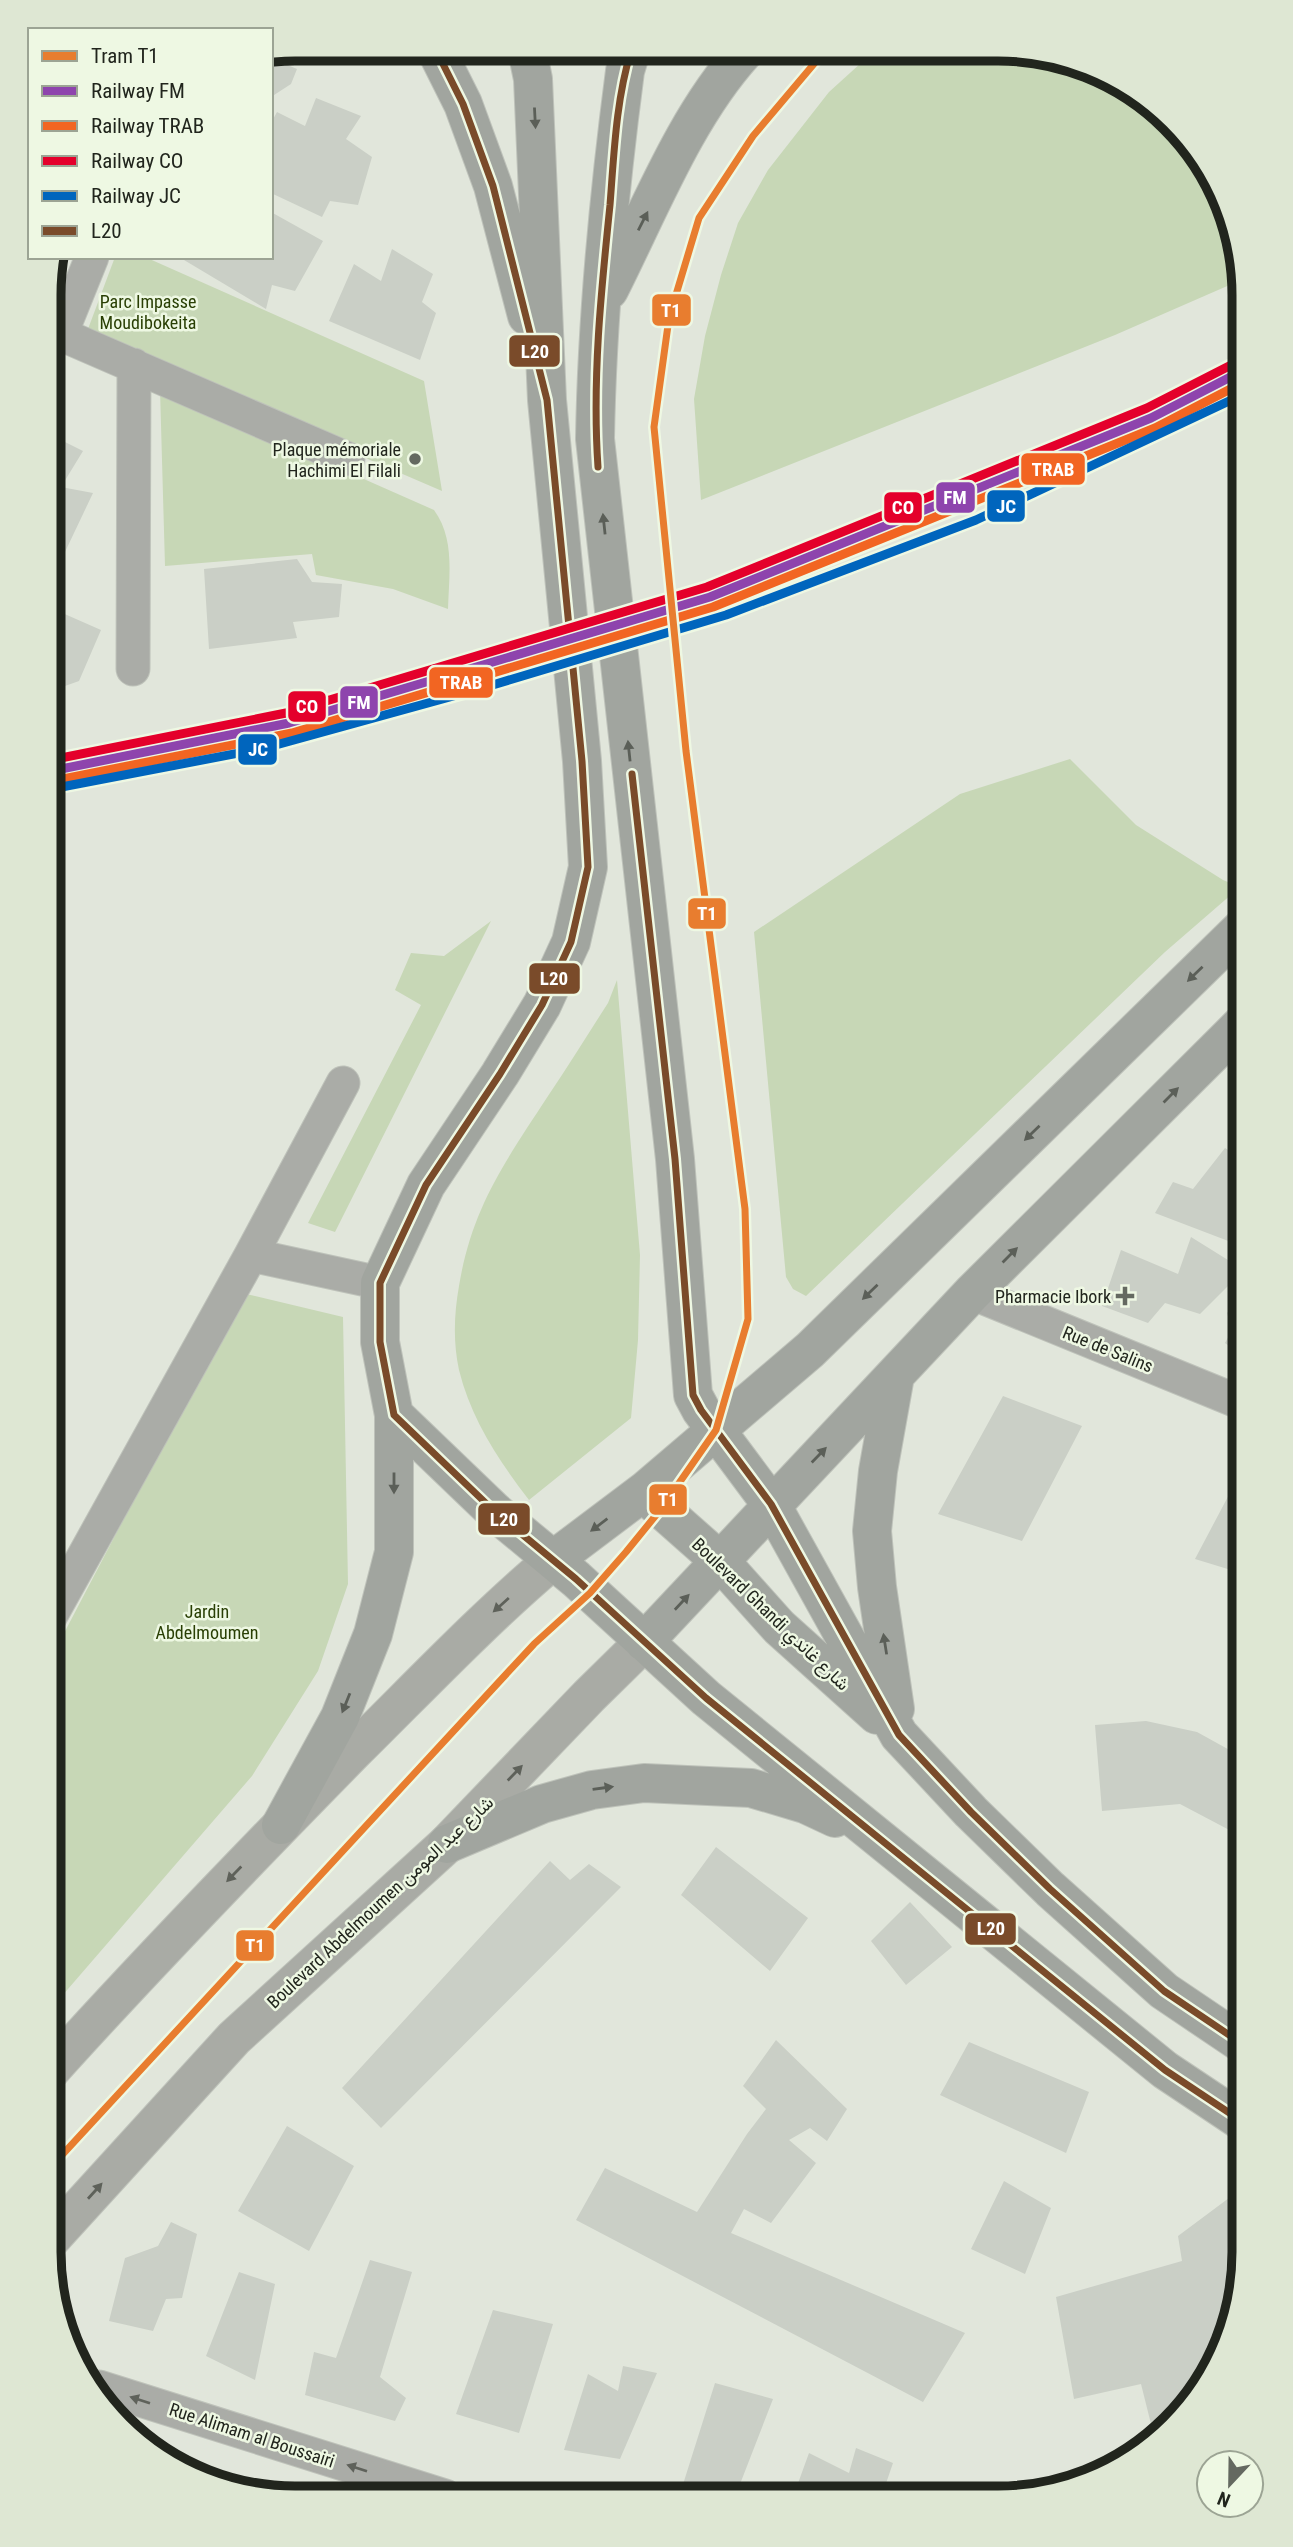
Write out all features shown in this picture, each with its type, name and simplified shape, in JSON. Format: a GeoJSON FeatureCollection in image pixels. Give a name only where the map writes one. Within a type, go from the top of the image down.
{"type":"FeatureCollection","features":[{"type":"Feature","properties":{"kind":"main road"},"geometry":{"type":"LineString","coordinates":[[442,61],[463,104],[493,186],[547,400]]}},
{"type":"Feature","properties":{"kind":"main road"},"geometry":{"type":"LineString","coordinates":[[281,1825],[340,1717],[373,1634],[394,1552],[394,1415],[380,1342],[380,1283],[426,1185],[542,1005],[571,942],[588,867],[582,761],[547,400],[533,79],[529,61]]}},
{"type":"Feature","properties":{"kind":"main road","name":"Boulevard Ghandi شارع غاندي"},"geometry":{"type":"LineString","coordinates":[[628,61],[613,159],[596,373],[595,439],[675,1159],[693,1395],[771,1504],[899,1735]]}},
{"type":"Feature","properties":{"kind":"main road"},"geometry":{"type":"LineString","coordinates":[[601,304],[683,140],[705,102],[737,61]]}},
{"type":"Feature","properties":{"kind":"main road"},"geometry":{"type":"LineString","coordinates":[[61,2059],[147,1963],[498,1607],[553,1560],[646,1490],[810,1350],[1232,938]]}},
{"type":"Feature","properties":{"kind":"main road","name":"Boulevard Abdelmoumen شارع عبد المومن"},"geometry":{"type":"LineString","coordinates":[[61,2228],[234,2038],[447,1844],[589,1696],[644,1643],[771,1504],[972,1293],[1232,1033]]}},
{"type":"Feature","properties":{"kind":"main road"},"geometry":{"type":"LineString","coordinates":[[895,1376],[878,1471],[872,1531],[877,1587],[899,1735]]}},
{"type":"Feature","properties":{"kind":"main road"},"geometry":{"type":"LineString","coordinates":[[394,1415],[494,1511],[576,1579],[706,1699],[1165,2070],[1231,2113]]}},
{"type":"Feature","properties":{"kind":"main road","name":"Boulevard Ghandi شارع غاندي"},"geometry":{"type":"LineString","coordinates":[[646,1490],[651,1500],[720,1561],[779,1627],[899,1735],[971,1812],[1050,1889],[1164,1991],[1231,2036]]}},
{"type":"Feature","properties":{"kind":"main road"},"geometry":{"type":"LineString","coordinates":[[447,1844],[542,1804],[592,1790],[644,1783],[751,1788],[805,1804],[876,1836]]}},
{"type":"Feature","properties":{"kind":"street"},"geometry":{"type":"LineString","coordinates":[[62,320],[91,259]]}},
{"type":"Feature","properties":{"kind":"street"},"geometry":{"type":"LineString","coordinates":[[62,335],[348,459]]}},
{"type":"Feature","properties":{"kind":"street"},"geometry":{"type":"LineString","coordinates":[[133,669],[134,365]]}},
{"type":"Feature","properties":{"kind":"street"},"geometry":{"type":"LineString","coordinates":[[61,1597],[343,1083]]}},
{"type":"Feature","properties":{"kind":"street"},"geometry":{"type":"LineString","coordinates":[[251,1255],[380,1283]]}},
{"type":"Feature","properties":{"kind":"street","name":"Rue de Salins"},"geometry":{"type":"LineString","coordinates":[[972,1293],[1231,1399]]}},
{"type":"Feature","properties":{"kind":"street","name":"Rue Alimam al Boussairi"},"geometry":{"type":"LineString","coordinates":[[106,2389],[413,2486]]}},
{"type":"Feature","properties":{"kind":"green space"},"geometry":{"type":"Polygon","coordinates":[[[863,61],[1028,63],[1073,74],[1101,85],[1152,119],[1174,141],[1192,165],[1208,192],[1219,220],[1230,265],[1231,284],[1115,335],[701,500],[694,399],[705,336],[721,275],[738,223],[768,170],[829,92],[863,61]]]}},
{"type":"Feature","properties":{"kind":"green space","name":"Parc Impasse Moudibokeita"},"geometry":{"type":"Polygon","coordinates":[[[114,259],[150,259],[424,381],[442,491],[85,337],[114,259]]]}},
{"type":"Feature","properties":{"kind":"green space"},"geometry":{"type":"Polygon","coordinates":[[[160,389],[434,510],[441,521],[448,545],[448,609],[393,589],[316,575],[312,554],[165,566],[160,389]]]}},
{"type":"Feature","properties":{"kind":"green space"},"geometry":{"type":"Polygon","coordinates":[[[1070,759],[1136,825],[1232,884],[1232,894],[1165,952],[806,1296],[793,1289],[786,1277],[754,932],[960,794],[1070,759]]]}},
{"type":"Feature","properties":{"kind":"green space"},"geometry":{"type":"Polygon","coordinates":[[[491,921],[335,1232],[308,1223],[421,1005],[395,990],[411,953],[444,956],[491,921]]]}},
{"type":"Feature","properties":{"kind":"green space"},"geometry":{"type":"Polygon","coordinates":[[[617,980],[640,1255],[638,1340],[631,1418],[529,1500],[487,1439],[464,1388],[455,1338],[459,1286],[472,1232],[492,1186],[608,1003],[617,980]]]}},
{"type":"Feature","properties":{"kind":"green space","name":"Jardin Abdelmoumen"},"geometry":{"type":"Polygon","coordinates":[[[242,1293],[343,1317],[348,1584],[318,1671],[252,1776],[61,1997],[61,1638],[242,1293]]]}},
{"type":"Feature","properties":{"kind":"building"},"geometry":{"type":"Polygon","coordinates":[[[273,62],[280,62],[297,69],[291,84],[273,96],[273,62]]]}},
{"type":"Feature","properties":{"kind":"building"},"geometry":{"type":"Polygon","coordinates":[[[316,98],[361,116],[346,139],[372,157],[358,205],[330,201],[322,217],[273,194],[273,119],[277,112],[305,126],[316,98]]]}},
{"type":"Feature","properties":{"kind":"building"},"geometry":{"type":"Polygon","coordinates":[[[273,213],[323,241],[295,291],[272,285],[266,309],[182,259],[273,259],[273,213]]]}},
{"type":"Feature","properties":{"kind":"building"},"geometry":{"type":"Polygon","coordinates":[[[392,249],[433,274],[422,302],[436,313],[420,360],[329,321],[354,264],[381,281],[392,249]]]}},
{"type":"Feature","properties":{"kind":"building"},"geometry":{"type":"Polygon","coordinates":[[[62,440],[83,451],[62,486],[62,440]]]}},
{"type":"Feature","properties":{"kind":"building"},"geometry":{"type":"Polygon","coordinates":[[[62,487],[93,493],[62,559],[62,487]]]}},
{"type":"Feature","properties":{"kind":"building"},"geometry":{"type":"Polygon","coordinates":[[[297,559],[312,582],[342,584],[339,617],[293,622],[297,638],[209,649],[204,569],[297,559]]]}},
{"type":"Feature","properties":{"kind":"building"},"geometry":{"type":"Polygon","coordinates":[[[62,613],[101,630],[79,681],[62,687],[62,613]]]}},
{"type":"Feature","properties":{"kind":"building"},"geometry":{"type":"Polygon","coordinates":[[[1225,1148],[1232,1152],[1232,1242],[1155,1213],[1173,1182],[1193,1189],[1225,1148]]]}},
{"type":"Feature","properties":{"kind":"building"},"geometry":{"type":"Polygon","coordinates":[[[1191,1237],[1232,1262],[1231,1283],[1200,1314],[1165,1303],[1148,1323],[1102,1306],[1121,1250],[1178,1274],[1191,1237]]]}},
{"type":"Feature","properties":{"kind":"building"},"geometry":{"type":"Polygon","coordinates":[[[1231,1308],[1231,1328],[1227,1313],[1231,1308]]]}},
{"type":"Feature","properties":{"kind":"building"},"geometry":{"type":"Polygon","coordinates":[[[1231,1331],[1231,1348],[1225,1343],[1231,1331]]]}},
{"type":"Feature","properties":{"kind":"building"},"geometry":{"type":"Polygon","coordinates":[[[1003,1396],[1082,1426],[1022,1541],[938,1514],[1003,1396]]]}},
{"type":"Feature","properties":{"kind":"building"},"geometry":{"type":"Polygon","coordinates":[[[1231,1490],[1231,1570],[1195,1559],[1231,1490]]]}},
{"type":"Feature","properties":{"kind":"building"},"geometry":{"type":"Polygon","coordinates":[[[1146,1721],[1197,1732],[1231,1751],[1231,1831],[1180,1804],[1102,1811],[1095,1725],[1146,1721]]]}},
{"type":"Feature","properties":{"kind":"building"},"geometry":{"type":"Polygon","coordinates":[[[716,1847],[808,1918],[770,1971],[681,1895],[716,1847]]]}},
{"type":"Feature","properties":{"kind":"building"},"geometry":{"type":"Polygon","coordinates":[[[550,1861],[570,1880],[589,1864],[621,1887],[381,2128],[342,2088],[550,1861]]]}},
{"type":"Feature","properties":{"kind":"building"},"geometry":{"type":"Polygon","coordinates":[[[910,1902],[952,1947],[906,1985],[871,1941],[910,1902]]]}},
{"type":"Feature","properties":{"kind":"building"},"geometry":{"type":"Polygon","coordinates":[[[776,2040],[847,2109],[827,2141],[810,2128],[789,2140],[816,2163],[771,2223],[744,2209],[731,2233],[965,2333],[923,2402],[576,2220],[605,2168],[697,2212],[766,2109],[743,2086],[776,2040]]]}},
{"type":"Feature","properties":{"kind":"building"},"geometry":{"type":"Polygon","coordinates":[[[969,2042],[1089,2092],[1066,2153],[940,2095],[969,2042]]]}},
{"type":"Feature","properties":{"kind":"building"},"geometry":{"type":"Polygon","coordinates":[[[287,2126],[354,2166],[309,2251],[238,2211],[287,2126]]]}},
{"type":"Feature","properties":{"kind":"building"},"geometry":{"type":"Polygon","coordinates":[[[1004,2181],[1051,2208],[1025,2274],[971,2249],[1004,2181]]]}},
{"type":"Feature","properties":{"kind":"building"},"geometry":{"type":"Polygon","coordinates":[[[1231,2196],[1231,2267],[1227,2297],[1214,2341],[1200,2369],[1183,2394],[1154,2425],[1151,2424],[1141,2384],[1074,2399],[1056,2297],[1182,2261],[1178,2236],[1231,2196]]]}},
{"type":"Feature","properties":{"kind":"building"},"geometry":{"type":"Polygon","coordinates":[[[171,2222],[197,2234],[182,2298],[166,2299],[153,2331],[109,2321],[125,2258],[158,2246],[171,2222]]]}},
{"type":"Feature","properties":{"kind":"building"},"geometry":{"type":"Polygon","coordinates":[[[370,2260],[412,2272],[380,2377],[406,2398],[395,2421],[305,2395],[314,2352],[336,2358],[370,2260]]]}},
{"type":"Feature","properties":{"kind":"building"},"geometry":{"type":"Polygon","coordinates":[[[239,2272],[275,2284],[255,2380],[206,2356],[239,2272]]]}},
{"type":"Feature","properties":{"kind":"building"},"geometry":{"type":"Polygon","coordinates":[[[493,2310],[553,2324],[519,2433],[456,2414],[493,2310]]]}},
{"type":"Feature","properties":{"kind":"building"},"geometry":{"type":"Polygon","coordinates":[[[623,2366],[657,2373],[620,2459],[564,2450],[588,2374],[618,2391],[623,2366]]]}},
{"type":"Feature","properties":{"kind":"building"},"geometry":{"type":"Polygon","coordinates":[[[715,2383],[773,2399],[739,2486],[682,2486],[715,2383]]]}},
{"type":"Feature","properties":{"kind":"building"},"geometry":{"type":"Polygon","coordinates":[[[856,2448],[893,2463],[885,2486],[797,2486],[809,2453],[849,2473],[856,2448]]]}},
{"type":"Feature","properties":{"kind":"tram line","name":"T1"},"geometry":{"type":"LineString","coordinates":[[61,2156],[534,1644],[590,1593],[661,1509],[716,1430],[748,1319],[745,1209],[686,751],[654,427],[669,318],[699,218],[753,136],[816,61]]}},
{"type":"Feature","properties":{"kind":"rail line","name":"CO"},"geometry":{"type":"LineString","coordinates":[[62,758],[286,713],[707,587],[1147,408],[1232,365]]}},
{"type":"Feature","properties":{"kind":"rail line","name":"FM"},"geometry":{"type":"LineString","coordinates":[[62,769],[289,723],[710,597],[1151,418],[1232,376]]}},
{"type":"Feature","properties":{"kind":"rail line","name":"TRAB"},"geometry":{"type":"LineString","coordinates":[[62,779],[292,733],[713,607],[1155,428],[1232,388]]}},
{"type":"Feature","properties":{"kind":"rail line","name":"JC"},"geometry":{"type":"LineString","coordinates":[[62,787],[265,748],[486,687],[726,615],[976,520],[1232,400]]}},
{"type":"Feature","properties":{"kind":"transit line","name":"L20"},"geometry":{"type":"LineString","coordinates":[[442,61],[463,104],[493,186],[547,400],[582,761],[588,867],[571,942],[542,1005],[426,1185],[380,1283],[380,1342],[394,1415],[494,1511],[576,1579],[706,1698],[1165,2070],[1231,2114]]}},
{"type":"Feature","properties":{"kind":"transit line","name":"L20"},"geometry":{"type":"LineString","coordinates":[[598,467],[596,402],[601,303],[616,127],[628,61]]}},
{"type":"Feature","properties":{"kind":"transit line","name":"L20"},"geometry":{"type":"LineString","coordinates":[[632,774],[675,1159],[693,1395],[701,1410],[771,1504],[899,1735],[971,1812],[1050,1889],[1164,1991],[1231,2036]]}},
{"type":"Feature","properties":{"kind":"place","name":"Plaque mémoriale Hachimi El Filali"},"geometry":{"type":"Point","coordinates":[415,459]}},
{"type":"Feature","properties":{"kind":"place","name":"Pharmacie Ibork"},"geometry":{"type":"Point","coordinates":[1125,1296]}}]}
